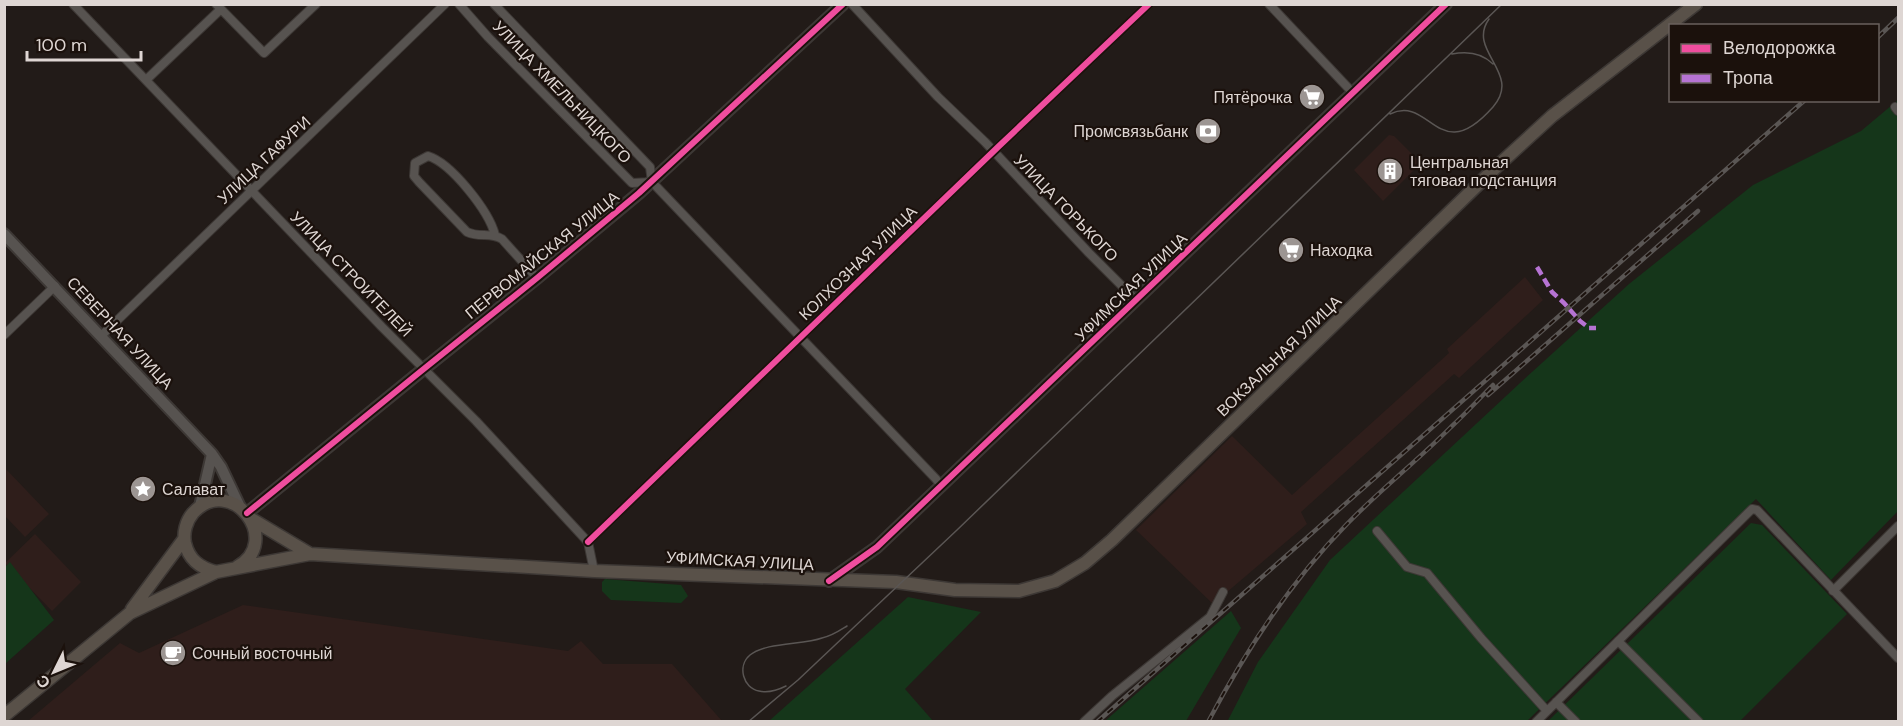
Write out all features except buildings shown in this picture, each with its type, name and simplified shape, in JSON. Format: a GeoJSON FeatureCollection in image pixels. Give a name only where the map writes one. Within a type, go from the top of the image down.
{"type":"FeatureCollection","features":[{"type":"Feature","properties":{"kind":"main road","name":"ВОКЗАЛЬНАЯ УЛИЦА"},"geometry":{"type":"LineString","coordinates":[[1670,24],[1696,4]]}},
{"type":"Feature","properties":{"kind":"main road","name":"ВОКЗАЛЬНАЯ УЛИЦА"},"geometry":{"type":"LineString","coordinates":[[829,581],[896,582],[955,590],[1018,591],[1055,581],[1085,563],[1112,540],[1493,170],[1552,116],[1669,25]]}},
{"type":"Feature","properties":{"kind":"main road"},"geometry":{"type":"LineString","coordinates":[[216,572],[204,569],[194,561],[187,551],[184,539],[185,526],[191,515],[200,506],[209,502],[230,502],[310,554]]}},
{"type":"Feature","properties":{"kind":"main road"},"geometry":{"type":"LineString","coordinates":[[231,570],[240,566],[253,549],[255,528],[246,513]]}},
{"type":"Feature","properties":{"kind":"main road"},"geometry":{"type":"LineString","coordinates":[[130,613],[184,539]]}},
{"type":"Feature","properties":{"kind":"main road","name":"УФИМСКАЯ УЛИЦА"},"geometry":{"type":"LineString","coordinates":[[310,554],[594,571],[829,581]]}},
{"type":"Feature","properties":{"kind":"main road"},"geometry":{"type":"LineString","coordinates":[[4,716],[130,613],[216,572],[310,554]]}},
{"type":"Feature","properties":{"kind":"street","name":"УЛИЦА СТРОИТЕЛЕЙ"},"geometry":{"type":"LineString","coordinates":[[73,4],[382,327],[477,421],[588,542]]}},
{"type":"Feature","properties":{"kind":"street"},"geometry":{"type":"LineString","coordinates":[[146,80],[218,7],[264,53],[316,4]]}},
{"type":"Feature","properties":{"kind":"street","name":"УЛИЦА ГАФУРИ"},"geometry":{"type":"LineString","coordinates":[[101,336],[445,4]]}},
{"type":"Feature","properties":{"kind":"street","name":"УЛИЦА ХМЕЛЬНИЦКОГО"},"geometry":{"type":"LineString","coordinates":[[459,4],[488,37],[632,183],[652,182]]}},
{"type":"Feature","properties":{"kind":"street","name":"УЛИЦА ХМЕЛЬНИЦКОГО"},"geometry":{"type":"LineString","coordinates":[[494,4],[650,167],[652,182],[941,486]]}},
{"type":"Feature","properties":{"kind":"street","name":"ПЕРВОМАЙСКАЯ УЛИЦА"},"geometry":{"type":"LineString","coordinates":[[246,513],[652,182],[843,4]]}},
{"type":"Feature","properties":{"kind":"street","name":"УЛИЦА ГОРЬКОГО"},"geometry":{"type":"LineString","coordinates":[[852,4],[938,97],[1136,300]]}},
{"type":"Feature","properties":{"kind":"street","name":"КОЛХОЗНАЯ УЛИЦА"},"geometry":{"type":"LineString","coordinates":[[588,542],[1149,4]]}},
{"type":"Feature","properties":{"kind":"street"},"geometry":{"type":"LineString","coordinates":[[1269,4],[1353,93]]}},
{"type":"Feature","properties":{"kind":"street","name":"УФИМСКАЯ УЛИЦА"},"geometry":{"type":"LineString","coordinates":[[829,581],[877,547],[1446,4]]}},
{"type":"Feature","properties":{"kind":"street"},"geometry":{"type":"LineString","coordinates":[[495,235],[481,206],[444,166],[435,158],[428,156],[416,163],[414,176],[467,232],[476,236],[495,235],[502,239],[537,278]]}},
{"type":"Feature","properties":{"kind":"street","name":"СЕВЕРНАЯ УЛИЦА"},"geometry":{"type":"LineString","coordinates":[[4,234],[212,453],[246,513]]}},
{"type":"Feature","properties":{"kind":"street"},"geometry":{"type":"LineString","coordinates":[[4,335],[55,286]]}},
{"type":"Feature","properties":{"kind":"street"},"geometry":{"type":"LineString","coordinates":[[200,506],[212,453]]}},
{"type":"Feature","properties":{"kind":"street"},"geometry":{"type":"LineString","coordinates":[[1536,722],[1752,509],[1758,510],[1899,658]]}},
{"type":"Feature","properties":{"kind":"street"},"geometry":{"type":"LineString","coordinates":[[1833,591],[1899,526]]}},
{"type":"Feature","properties":{"kind":"street"},"geometry":{"type":"LineString","coordinates":[[1377,531],[1407,567],[1427,573],[1546,711]]}},
{"type":"Feature","properties":{"kind":"street"},"geometry":{"type":"LineString","coordinates":[[588,542],[594,571]]}},
{"type":"Feature","properties":{"kind":"street"},"geometry":{"type":"LineString","coordinates":[[1084,722],[1112,696],[1210,617],[1223,592]]}},
{"type":"Feature","properties":{"kind":"street"},"geometry":{"type":"LineString","coordinates":[[1618,641],[1698,722]]}},
{"type":"Feature","properties":{"kind":"street"},"geometry":{"type":"LineString","coordinates":[[1556,702],[1576,722]]}},
{"type":"Feature","properties":{"kind":"shaded area"},"geometry":{"type":"Polygon","coordinates":[[[1389,135],[1394,136],[1421,163],[1383,201],[1354,170],[1389,135]]]}},
{"type":"Feature","properties":{"kind":"shaded area"},"geometry":{"type":"Polygon","coordinates":[[[1525,277],[1543,300],[1459,378],[1454,374],[1301,512],[1307,524],[1213,604],[1136,530],[1232,436],[1292,495],[1449,353],[1447,349],[1525,277]]]}},
{"type":"Feature","properties":{"kind":"shaded area"},"geometry":{"type":"Polygon","coordinates":[[[4,467],[49,514],[25,537],[5,516],[4,467]]]}},
{"type":"Feature","properties":{"kind":"shaded area"},"geometry":{"type":"Polygon","coordinates":[[[35,534],[81,582],[52,611],[5,563],[35,534]]]}},
{"type":"Feature","properties":{"kind":"shaded area"},"geometry":{"type":"Polygon","coordinates":[[[243,605],[568,651],[581,641],[603,664],[672,664],[722,721],[28,721],[120,643],[139,653],[243,605]]]}},
{"type":"Feature","properties":{"kind":"green space"},"geometry":{"type":"Polygon","coordinates":[[[1898,100],[1898,511],[1831,580],[1756,499],[1527,721],[1227,722],[1258,662],[1330,560],[1520,383],[1629,284],[1753,185],[1861,131],[1898,100]]]}},
{"type":"Feature","properties":{"kind":"green space"},"geometry":{"type":"Polygon","coordinates":[[[1751,523],[1762,525],[1847,614],[1740,721],[1547,722],[1751,523]]]}},
{"type":"Feature","properties":{"kind":"green space"},"geometry":{"type":"Polygon","coordinates":[[[10,562],[54,620],[5,664],[5,567],[10,562]]]}},
{"type":"Feature","properties":{"kind":"green space"},"geometry":{"type":"Polygon","coordinates":[[[605,579],[681,585],[688,596],[681,603],[611,600],[602,591],[602,582],[605,579]]]}},
{"type":"Feature","properties":{"kind":"green space"},"geometry":{"type":"Polygon","coordinates":[[[908,597],[981,612],[905,689],[933,721],[769,721],[908,597]]]}},
{"type":"Feature","properties":{"kind":"green space"},"geometry":{"type":"Polygon","coordinates":[[[1231,611],[1241,628],[1186,721],[1105,721],[1231,611]]]}},
{"type":"Feature","properties":{"kind":"tram line"},"geometry":{"type":"LineString","coordinates":[[748,722],[798,680],[957,530],[1502,4]]}},
{"type":"Feature","properties":{"kind":"tram line"},"geometry":{"type":"LineString","coordinates":[[1390,114],[1404,110],[1416,113],[1447,131],[1459,131],[1474,124],[1493,107],[1500,95],[1502,83],[1484,41],[1484,31],[1489,19]]}},
{"type":"Feature","properties":{"kind":"tram line"},"geometry":{"type":"LineString","coordinates":[[1452,54],[1474,53],[1493,64]]}},
{"type":"Feature","properties":{"kind":"tram line"},"geometry":{"type":"LineString","coordinates":[[786,686],[762,692],[753,689],[744,676],[746,660],[750,655],[765,648],[814,640],[832,635],[847,626]]}},
{"type":"Feature","properties":{"kind":"railway"},"geometry":{"type":"LineString","coordinates":[[1879,36],[1898,18]]}},
{"type":"Feature","properties":{"kind":"railway"},"geometry":{"type":"LineString","coordinates":[[1097,722],[1803,102]]}},
{"type":"Feature","properties":{"kind":"railway"},"geometry":{"type":"LineString","coordinates":[[1488,395],[1698,211]]}},
{"type":"Feature","properties":{"kind":"railway"},"geometry":{"type":"LineString","coordinates":[[1208,722],[1270,618],[1326,546],[1493,385]]}},
{"type":"Feature","properties":{"kind":"marked path"},"geometry":{"type":"LineString","coordinates":[[1537,267],[1552,292],[1580,321],[1589,328],[1596,328]]}},
{"type":"Feature","properties":{"kind":"cycle path"},"geometry":{"type":"LineString","coordinates":[[247,513],[639,193],[843,4]]}},
{"type":"Feature","properties":{"kind":"cycle path"},"geometry":{"type":"LineString","coordinates":[[588,542],[1149,4]]}},
{"type":"Feature","properties":{"kind":"cycle path"},"geometry":{"type":"LineString","coordinates":[[829,581],[877,547],[1446,4]]}},
{"type":"Feature","properties":{"kind":"place","name":"Пятёрочка"},"geometry":{"type":"Point","coordinates":[1312,97]}},
{"type":"Feature","properties":{"kind":"place","name":"Промсвязьбанк"},"geometry":{"type":"Point","coordinates":[1208,131]}},
{"type":"Feature","properties":{"kind":"place","name":"Центральная тяговая подстанция"},"geometry":{"type":"Point","coordinates":[1390,171]}},
{"type":"Feature","properties":{"kind":"place","name":"Находка"},"geometry":{"type":"Point","coordinates":[1291,250]}},
{"type":"Feature","properties":{"kind":"place","name":"Салават"},"geometry":{"type":"Point","coordinates":[143,489]}},
{"type":"Feature","properties":{"kind":"place","name":"Сочный восточный"},"geometry":{"type":"Point","coordinates":[173,653]}}]}
